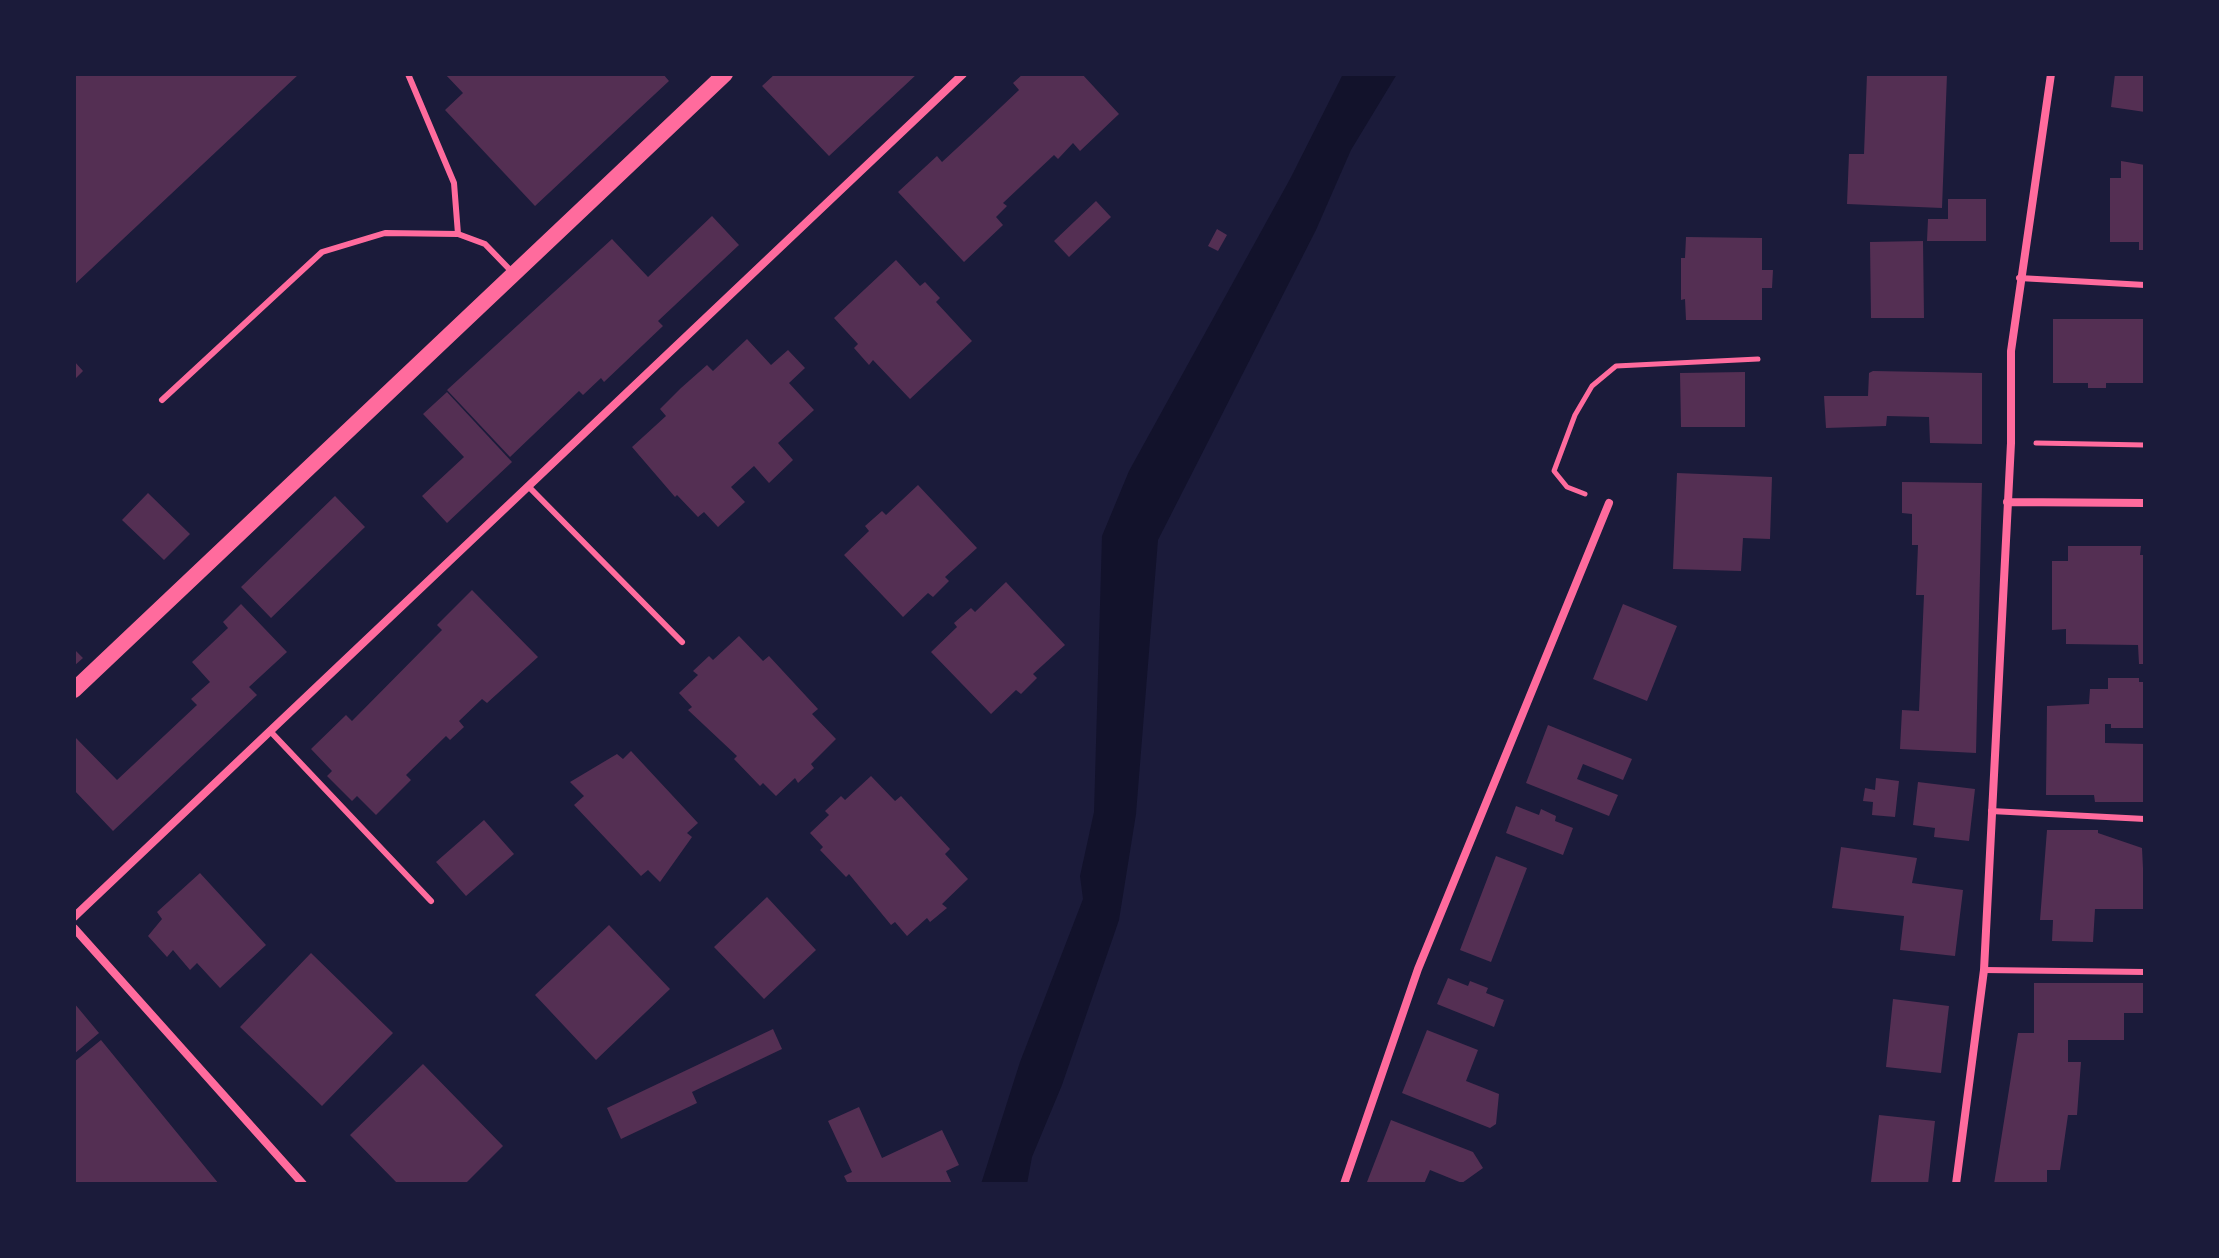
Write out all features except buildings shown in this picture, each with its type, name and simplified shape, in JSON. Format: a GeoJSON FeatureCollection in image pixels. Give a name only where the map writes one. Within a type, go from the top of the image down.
{"type":"FeatureCollection","features":[{"type":"Feature","properties":{"kind":"main road"},"geometry":{"type":"LineString","coordinates":[[74,690],[725,74]]}},
{"type":"Feature","properties":{"kind":"street"},"geometry":{"type":"LineString","coordinates":[[74,917],[963,74]]}},
{"type":"Feature","properties":{"kind":"street"},"geometry":{"type":"LineString","coordinates":[[1956,1184],[1984,970],[2011,443],[2011,351],[2019,278],[2051,74]]}},
{"type":"Feature","properties":{"kind":"street"},"geometry":{"type":"LineString","coordinates":[[2007,502],[2145,503]]}},
{"type":"Feature","properties":{"kind":"street"},"geometry":{"type":"LineString","coordinates":[[1344,1184],[1418,969],[1609,503]]}},
{"type":"Feature","properties":{"kind":"street"},"geometry":{"type":"LineString","coordinates":[[74,928],[303,1184]]}},
{"type":"Feature","properties":{"kind":"lane"},"geometry":{"type":"LineString","coordinates":[[408,74],[454,183],[458,234]]}},
{"type":"Feature","properties":{"kind":"lane"},"geometry":{"type":"LineString","coordinates":[[162,400],[322,252],[385,233],[458,234],[485,244],[514,274]]}},
{"type":"Feature","properties":{"kind":"lane"},"geometry":{"type":"LineString","coordinates":[[2019,278],[2145,285]]}},
{"type":"Feature","properties":{"kind":"lane"},"geometry":{"type":"LineString","coordinates":[[528,486],[682,642]]}},
{"type":"Feature","properties":{"kind":"lane"},"geometry":{"type":"LineString","coordinates":[[270,731],[431,901]]}},
{"type":"Feature","properties":{"kind":"lane"},"geometry":{"type":"LineString","coordinates":[[1991,811],[2145,819]]}},
{"type":"Feature","properties":{"kind":"lane"},"geometry":{"type":"LineString","coordinates":[[1984,970],[2145,972]]}},
{"type":"Feature","properties":{"kind":"path"},"geometry":{"type":"LineString","coordinates":[[1609,503],[1567,487],[1554,471],[1575,415],[1592,386],[1616,366],[1758,359]]}},
{"type":"Feature","properties":{"kind":"path"},"geometry":{"type":"LineString","coordinates":[[2011,443],[2145,445]]}},
{"type":"Feature","properties":{"kind":"shaded area"},"geometry":{"type":"Polygon","coordinates":[[[1343,74],[1397,74],[1351,150],[1316,230],[1158,540],[1136,814],[1119,920],[1062,1085],[1032,1157],[1027,1184],[981,1184],[1020,1062],[1083,899],[1080,876],[1094,812],[1102,536],[1129,471],[1290,179],[1343,74]]]}}]}
